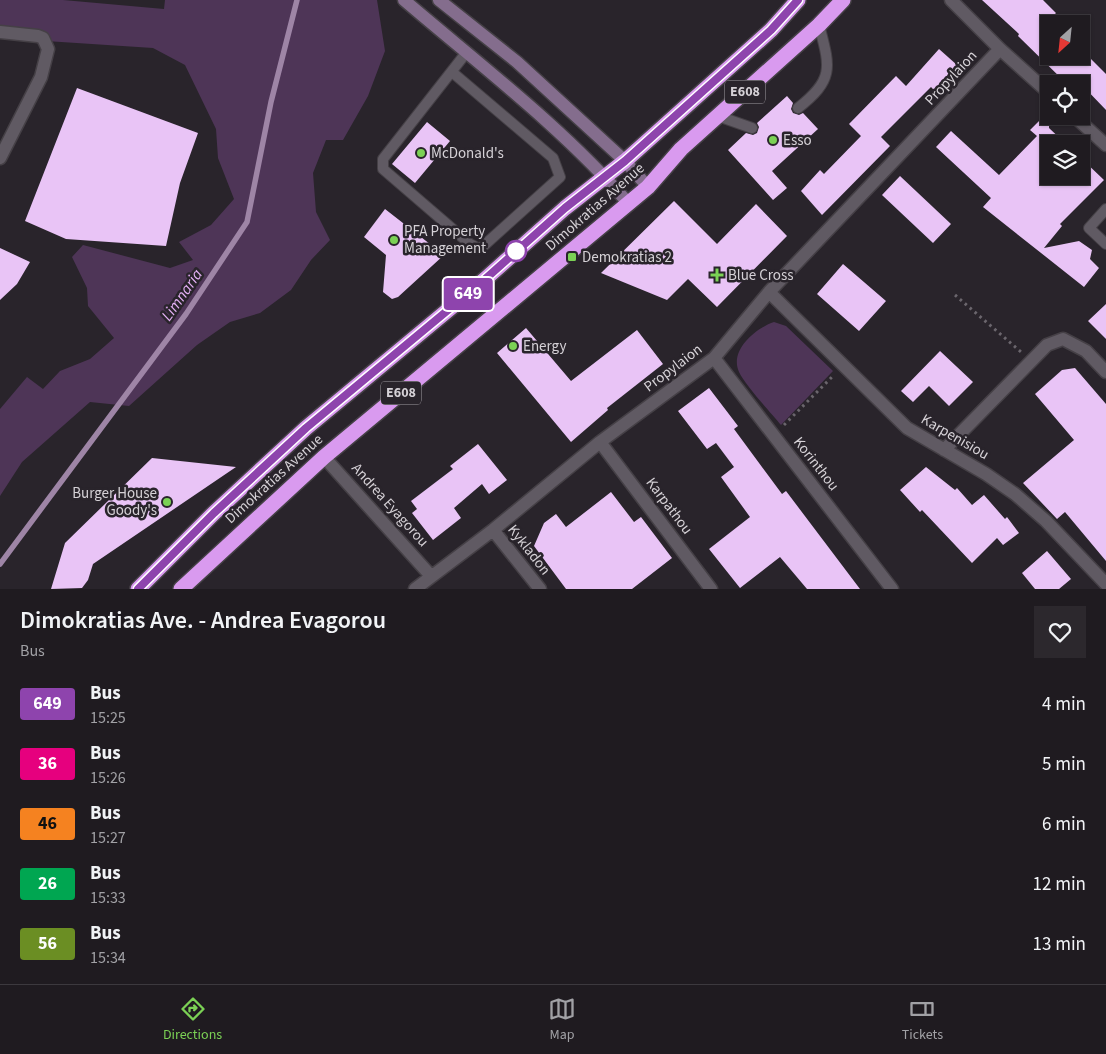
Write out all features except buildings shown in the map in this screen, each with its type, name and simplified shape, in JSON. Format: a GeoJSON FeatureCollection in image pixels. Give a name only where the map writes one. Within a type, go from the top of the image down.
{"type":"FeatureCollection","features":[{"type":"Feature","properties":{"kind":"highway","name":"Dimokratias Avenue"},"geometry":{"type":"LineString","coordinates":[[138,589],[214,513],[306,428],[483,281],[565,208],[625,161],[771,30],[798,0]]}},
{"type":"Feature","properties":{"kind":"highway","name":"Dimokratias Avenue"},"geometry":{"type":"LineString","coordinates":[[181,589],[247,526],[324,457],[629,204],[681,149],[819,25],[843,0]]}},
{"type":"Feature","properties":{"kind":"street"},"geometry":{"type":"LineString","coordinates":[[404,0],[524,102],[605,177],[629,204]]}},
{"type":"Feature","properties":{"kind":"street"},"geometry":{"type":"LineString","coordinates":[[439,0],[517,62],[625,161],[648,186]]}},
{"type":"Feature","properties":{"kind":"street"},"geometry":{"type":"LineString","coordinates":[[951,0],[1000,49],[1040,85]]}},
{"type":"Feature","properties":{"kind":"street"},"geometry":{"type":"LineString","coordinates":[[0,32],[38,36],[43,38],[48,49],[41,77],[0,158]]}},
{"type":"Feature","properties":{"kind":"street","name":"Propylaion"},"geometry":{"type":"LineString","coordinates":[[415,589],[494,530],[600,442],[714,358],[769,292],[1000,49]]}},
{"type":"Feature","properties":{"kind":"street"},"geometry":{"type":"LineString","coordinates":[[1084,125],[1106,145]]}},
{"type":"Feature","properties":{"kind":"street","name":"Karpenisiou"},"geometry":{"type":"LineString","coordinates":[[769,292],[907,428],[986,474],[1015,494],[1046,521],[1106,584]]}},
{"type":"Feature","properties":{"kind":"street"},"geometry":{"type":"LineString","coordinates":[[944,450],[1047,344],[1063,339],[1086,351],[1106,372]]}},
{"type":"Feature","properties":{"kind":"street","name":"Korinthou"},"geometry":{"type":"LineString","coordinates":[[714,358],[892,589]]}},
{"type":"Feature","properties":{"kind":"street","name":"Karpathou"},"geometry":{"type":"LineString","coordinates":[[600,442],[711,589]]}},
{"type":"Feature","properties":{"kind":"street","name":"Andrea Eyagorou"},"geometry":{"type":"LineString","coordinates":[[324,457],[431,576]]}},
{"type":"Feature","properties":{"kind":"street","name":"Kykladon"},"geometry":{"type":"LineString","coordinates":[[494,530],[540,589]]}},
{"type":"Feature","properties":{"kind":"lane"},"geometry":{"type":"LineString","coordinates":[[798,108],[812,98],[824,82],[828,68],[819,25]]}},
{"type":"Feature","properties":{"kind":"lane"},"geometry":{"type":"LineString","coordinates":[[452,72],[553,158],[560,177],[480,249],[470,244],[383,169],[382,163],[466,53]]}},
{"type":"Feature","properties":{"kind":"lane"},"geometry":{"type":"LineString","coordinates":[[718,116],[752,128]]}},
{"type":"Feature","properties":{"kind":"lane"},"geometry":{"type":"LineString","coordinates":[[1106,209],[1089,228],[1106,244]]}},
{"type":"Feature","properties":{"kind":"path"},"geometry":{"type":"LineString","coordinates":[[955,295],[1031,361]]}},
{"type":"Feature","properties":{"kind":"path"},"geometry":{"type":"LineString","coordinates":[[773,435],[844,365]]}},
{"type":"Feature","properties":{"kind":"shaded area"},"geometry":{"type":"Polygon","coordinates":[[[0,0],[63,0],[164,9],[165,0],[377,0],[385,51],[368,96],[343,140],[326,140],[313,173],[316,212],[330,240],[311,260],[291,290],[260,313],[230,322],[197,345],[129,406],[90,402],[22,462],[0,496],[0,409],[27,377],[43,389],[60,371],[90,359],[114,338],[88,306],[87,288],[72,257],[83,245],[170,268],[193,260],[179,242],[211,225],[234,199],[218,158],[216,129],[185,65],[153,48],[0,38],[0,0]]]}},
{"type":"Feature","properties":{"kind":"shaded area"},"geometry":{"type":"Polygon","coordinates":[[[774,322],[786,326],[833,371],[781,425],[747,384],[739,372],[737,364],[741,348],[746,341],[760,329],[774,322]]]}},
{"type":"Feature","properties":{"kind":"waterway","name":"Limnaria"},"geometry":{"type":"LineString","coordinates":[[0,564],[186,314],[247,222],[271,102],[297,0]]}},
{"type":"Feature","properties":{"kind":"bus line","name":"649"},"geometry":{"type":"LineString","coordinates":[[138,589],[214,513],[306,428],[483,281],[565,208],[625,161],[771,30],[798,0]]}},
{"type":"Feature","properties":{"kind":"place","name":"Esso"},"geometry":{"type":"Point","coordinates":[773,140]}},
{"type":"Feature","properties":{"kind":"place","name":"McDonald's"},"geometry":{"type":"Point","coordinates":[421,153]}},
{"type":"Feature","properties":{"kind":"place","name":"PFA Property Management"},"geometry":{"type":"Point","coordinates":[394,240]}},
{"type":"Feature","properties":{"kind":"place","name":"Demokratias 2"},"geometry":{"type":"Point","coordinates":[572,257]}},
{"type":"Feature","properties":{"kind":"place","name":"Blue Cross"},"geometry":{"type":"Point","coordinates":[717,275]}},
{"type":"Feature","properties":{"kind":"place","name":"Energy"},"geometry":{"type":"Point","coordinates":[513,346]}},
{"type":"Feature","properties":{"kind":"place","name":"Burger House Goody's"},"geometry":{"type":"Point","coordinates":[167,502]}}]}
